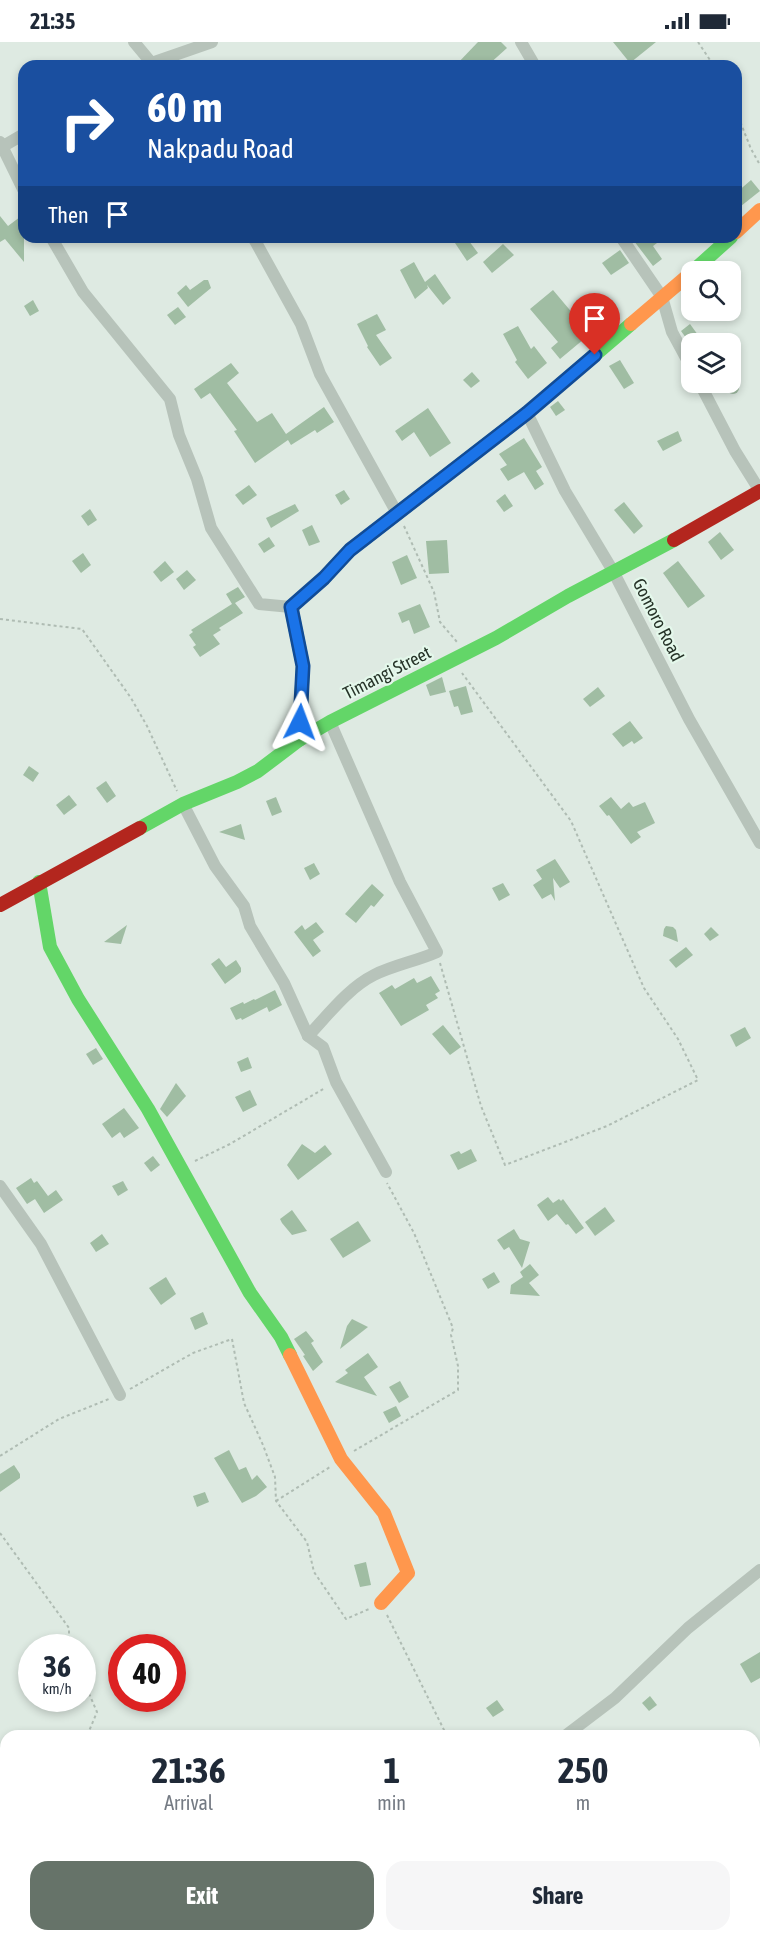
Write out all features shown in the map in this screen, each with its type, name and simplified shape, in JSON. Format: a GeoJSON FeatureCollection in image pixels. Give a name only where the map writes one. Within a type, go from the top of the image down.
{"type":"FeatureCollection","features":[{"type":"Feature","properties":{"kind":"street"},"geometry":{"type":"LineString","coordinates":[[134,42],[147,60]]}},
{"type":"Feature","properties":{"kind":"street"},"geometry":{"type":"LineString","coordinates":[[163,60],[212,42]]}},
{"type":"Feature","properties":{"kind":"street"},"geometry":{"type":"LineString","coordinates":[[521,42],[532,60]]}},
{"type":"Feature","properties":{"kind":"street"},"geometry":{"type":"LineString","coordinates":[[18,137],[1,145],[18,179]]}},
{"type":"Feature","properties":{"kind":"street"},"geometry":{"type":"LineString","coordinates":[[742,226],[760,210]]}},
{"type":"Feature","properties":{"kind":"street"},"geometry":{"type":"LineString","coordinates":[[54,243],[83,292],[170,399],[179,435],[197,479],[211,528],[259,604],[291,607],[324,578],[350,550],[527,413],[681,281]]}},
{"type":"Feature","properties":{"kind":"street"},"geometry":{"type":"LineString","coordinates":[[256,243],[301,324],[320,374],[397,513]]}},
{"type":"Feature","properties":{"kind":"street"},"geometry":{"type":"LineString","coordinates":[[625,243],[662,297],[672,332],[681,349]]}},
{"type":"Feature","properties":{"kind":"street"},"geometry":{"type":"LineString","coordinates":[[704,261],[723,243]]}},
{"type":"Feature","properties":{"kind":"street"},"geometry":{"type":"LineString","coordinates":[[705,393],[735,452],[760,491]]}},
{"type":"Feature","properties":{"kind":"street","name":"Gomoro Road"},"geometry":{"type":"LineString","coordinates":[[527,413],[565,491],[613,571],[689,719],[760,843]]}},
{"type":"Feature","properties":{"kind":"street","name":"Timangi Street"},"geometry":{"type":"LineString","coordinates":[[0,905],[183,804],[248,776],[330,722],[496,638],[760,491]]}},
{"type":"Feature","properties":{"kind":"street"},"geometry":{"type":"LineString","coordinates":[[291,607],[303,666],[299,741]]}},
{"type":"Feature","properties":{"kind":"street"},"geometry":{"type":"LineString","coordinates":[[308,1036],[342,1000],[372,976],[437,952],[399,882],[351,766],[330,722]]}},
{"type":"Feature","properties":{"kind":"street"},"geometry":{"type":"LineString","coordinates":[[183,804],[214,866],[244,906],[250,926],[284,983],[308,1036],[322,1047],[336,1082],[386,1172]]}},
{"type":"Feature","properties":{"kind":"street"},"geometry":{"type":"LineString","coordinates":[[39,882],[50,947],[78,999],[148,1109],[250,1293],[281,1337],[341,1459],[384,1513],[408,1573],[381,1603]]}},
{"type":"Feature","properties":{"kind":"street"},"geometry":{"type":"LineString","coordinates":[[0,1186],[41,1244],[120,1395]]}},
{"type":"Feature","properties":{"kind":"street"},"geometry":{"type":"LineString","coordinates":[[573,1730],[615,1698],[688,1628],[760,1570]]}},
{"type":"Feature","properties":{"kind":"path"},"geometry":{"type":"LineString","coordinates":[[698,42],[710,60]]}},
{"type":"Feature","properties":{"kind":"path"},"geometry":{"type":"LineString","coordinates":[[742,126],[760,165]]}},
{"type":"Feature","properties":{"kind":"path"},"geometry":{"type":"LineString","coordinates":[[397,513],[434,592],[440,622],[459,657],[571,821],[644,988],[678,1039],[698,1080],[607,1126],[505,1165],[481,1106],[437,952]]}},
{"type":"Feature","properties":{"kind":"path"},"geometry":{"type":"LineString","coordinates":[[0,619],[82,629],[131,698],[147,726],[183,804]]}},
{"type":"Feature","properties":{"kind":"path"},"geometry":{"type":"LineString","coordinates":[[181,1168],[230,1144],[336,1082]]}},
{"type":"Feature","properties":{"kind":"path"},"geometry":{"type":"LineString","coordinates":[[276,1501],[341,1459],[458,1390],[458,1366],[451,1335],[453,1328],[405,1213],[387,1183],[386,1172]]}},
{"type":"Feature","properties":{"kind":"path"},"geometry":{"type":"LineString","coordinates":[[0,1456],[59,1419],[120,1395],[193,1353],[232,1339],[243,1402],[275,1477],[276,1501],[307,1542],[314,1572],[346,1619],[381,1603],[444,1730]]}},
{"type":"Feature","properties":{"kind":"path"},"geometry":{"type":"LineString","coordinates":[[0,1533],[69,1628],[69,1634]]}},
{"type":"Feature","properties":{"kind":"path"},"geometry":{"type":"LineString","coordinates":[[90,1730],[96,1710]]}},
{"type":"Feature","properties":{"kind":"building"},"geometry":{"type":"Polygon","coordinates":[[[478,42],[501,42],[507,48],[494,60],[461,60],[478,42]]]}},
{"type":"Feature","properties":{"kind":"building"},"geometry":{"type":"Polygon","coordinates":[[[613,42],[656,42],[634,60],[628,60],[613,42]]]}},
{"type":"Feature","properties":{"kind":"building"},"geometry":{"type":"Polygon","coordinates":[[[751,180],[760,191],[742,205],[742,188],[751,180]]]}},
{"type":"Feature","properties":{"kind":"building"},"geometry":{"type":"Polygon","coordinates":[[[0,216],[8,226],[18,218],[18,243],[24,243],[24,262],[5,239],[0,242],[0,216]]]}},
{"type":"Feature","properties":{"kind":"building"},"geometry":{"type":"Polygon","coordinates":[[[455,243],[470,243],[478,253],[467,261],[455,243]]]}},
{"type":"Feature","properties":{"kind":"building"},"geometry":{"type":"Polygon","coordinates":[[[636,243],[657,243],[653,246],[662,259],[653,266],[636,243]]]}},
{"type":"Feature","properties":{"kind":"building"},"geometry":{"type":"Polygon","coordinates":[[[503,244],[514,255],[492,273],[483,262],[503,244]]]}},
{"type":"Feature","properties":{"kind":"building"},"geometry":{"type":"Polygon","coordinates":[[[620,250],[629,263],[611,275],[602,263],[620,250]]]}},
{"type":"Feature","properties":{"kind":"building"},"geometry":{"type":"Polygon","coordinates":[[[414,262],[425,282],[435,274],[451,298],[443,305],[427,285],[428,288],[415,299],[400,270],[414,262]]]}},
{"type":"Feature","properties":{"kind":"building"},"geometry":{"type":"Polygon","coordinates":[[[204,280],[208,280],[211,288],[188,307],[177,293],[186,285],[190,290],[204,280]]]}},
{"type":"Feature","properties":{"kind":"building"},"geometry":{"type":"Polygon","coordinates":[[[553,290],[590,334],[560,359],[551,348],[558,342],[530,309],[553,290]]]}},
{"type":"Feature","properties":{"kind":"building"},"geometry":{"type":"Polygon","coordinates":[[[33,300],[39,311],[30,316],[24,306],[33,300]]]}},
{"type":"Feature","properties":{"kind":"building"},"geometry":{"type":"Polygon","coordinates":[[[178,307],[186,317],[175,325],[167,315],[178,307]]]}},
{"type":"Feature","properties":{"kind":"building"},"geometry":{"type":"Polygon","coordinates":[[[377,314],[386,330],[376,335],[392,358],[380,366],[367,347],[357,324],[377,314]]]}},
{"type":"Feature","properties":{"kind":"building"},"geometry":{"type":"Polygon","coordinates":[[[690,324],[697,333],[682,333],[681,331],[690,324]]]}},
{"type":"Feature","properties":{"kind":"building"},"geometry":{"type":"Polygon","coordinates":[[[518,326],[531,349],[534,346],[547,363],[528,379],[515,362],[517,360],[503,334],[518,326]]]}},
{"type":"Feature","properties":{"kind":"building"},"geometry":{"type":"Polygon","coordinates":[[[620,360],[634,383],[624,389],[609,366],[620,360]]]}},
{"type":"Feature","properties":{"kind":"building"},"geometry":{"type":"Polygon","coordinates":[[[231,363],[239,373],[227,383],[257,422],[272,413],[286,434],[324,407],[334,422],[317,433],[315,430],[291,445],[288,440],[255,463],[234,431],[237,430],[210,393],[201,399],[194,389],[231,363]]]}},
{"type":"Feature","properties":{"kind":"building"},"geometry":{"type":"Polygon","coordinates":[[[472,372],[480,381],[471,388],[463,380],[472,372]]]}},
{"type":"Feature","properties":{"kind":"building"},"geometry":{"type":"Polygon","coordinates":[[[558,401],[565,410],[556,416],[550,407],[558,401]]]}},
{"type":"Feature","properties":{"kind":"building"},"geometry":{"type":"Polygon","coordinates":[[[428,408],[451,443],[430,457],[414,432],[402,441],[395,431],[428,408]]]}},
{"type":"Feature","properties":{"kind":"building"},"geometry":{"type":"Polygon","coordinates":[[[678,431],[682,441],[663,451],[657,441],[678,431]]]}},
{"type":"Feature","properties":{"kind":"building"},"geometry":{"type":"Polygon","coordinates":[[[524,438],[542,467],[536,471],[544,484],[535,490],[524,472],[508,481],[500,469],[507,465],[499,454],[524,438]]]}},
{"type":"Feature","properties":{"kind":"building"},"geometry":{"type":"Polygon","coordinates":[[[249,485],[257,495],[243,505],[235,495],[249,485]]]}},
{"type":"Feature","properties":{"kind":"building"},"geometry":{"type":"Polygon","coordinates":[[[344,490],[350,499],[341,505],[335,495],[344,490]]]}},
{"type":"Feature","properties":{"kind":"building"},"geometry":{"type":"Polygon","coordinates":[[[505,494],[513,506],[504,512],[496,501],[505,494]]]}},
{"type":"Feature","properties":{"kind":"building"},"geometry":{"type":"Polygon","coordinates":[[[624,502],[643,526],[634,534],[614,510],[624,502]]]}},
{"type":"Feature","properties":{"kind":"building"},"geometry":{"type":"Polygon","coordinates":[[[295,504],[299,511],[271,528],[266,518],[295,504]]]}},
{"type":"Feature","properties":{"kind":"building"},"geometry":{"type":"Polygon","coordinates":[[[90,509],[97,520],[88,526],[81,516],[90,509]]]}},
{"type":"Feature","properties":{"kind":"building"},"geometry":{"type":"Polygon","coordinates":[[[312,525],[320,542],[309,546],[302,530],[312,525]]]}},
{"type":"Feature","properties":{"kind":"building"},"geometry":{"type":"Polygon","coordinates":[[[720,532],[734,550],[721,560],[708,542],[720,532]]]}},
{"type":"Feature","properties":{"kind":"building"},"geometry":{"type":"Polygon","coordinates":[[[269,537],[275,546],[264,553],[258,544],[269,537]]]}},
{"type":"Feature","properties":{"kind":"building"},"geometry":{"type":"Polygon","coordinates":[[[447,540],[449,573],[429,574],[426,541],[447,540]]]}},
{"type":"Feature","properties":{"kind":"building"},"geometry":{"type":"Polygon","coordinates":[[[83,553],[91,565],[81,573],[72,561],[83,553]]]}},
{"type":"Feature","properties":{"kind":"building"},"geometry":{"type":"Polygon","coordinates":[[[407,555],[417,578],[401,585],[392,562],[407,555]]]}},
{"type":"Feature","properties":{"kind":"building"},"geometry":{"type":"Polygon","coordinates":[[[165,561],[174,572],[161,582],[153,572],[165,561]]]}},
{"type":"Feature","properties":{"kind":"building"},"geometry":{"type":"Polygon","coordinates":[[[678,561],[705,596],[688,608],[663,573],[678,561]]]}},
{"type":"Feature","properties":{"kind":"building"},"geometry":{"type":"Polygon","coordinates":[[[187,570],[196,580],[184,590],[176,579],[187,570]]]}},
{"type":"Feature","properties":{"kind":"building"},"geometry":{"type":"Polygon","coordinates":[[[238,587],[245,597],[235,603],[243,613],[219,628],[221,630],[213,635],[220,644],[200,657],[189,635],[193,632],[191,630],[232,604],[226,594],[238,587]]]}},
{"type":"Feature","properties":{"kind":"building"},"geometry":{"type":"Polygon","coordinates":[[[420,604],[430,627],[414,634],[409,620],[402,623],[398,613],[420,604]]]}},
{"type":"Feature","properties":{"kind":"building"},"geometry":{"type":"Polygon","coordinates":[[[442,677],[446,692],[430,696],[426,685],[442,677]]]}},
{"type":"Feature","properties":{"kind":"building"},"geometry":{"type":"Polygon","coordinates":[[[466,686],[473,712],[461,715],[458,706],[454,707],[449,691],[466,686]]]}},
{"type":"Feature","properties":{"kind":"building"},"geometry":{"type":"Polygon","coordinates":[[[598,687],[605,696],[590,707],[583,699],[598,687]]]}},
{"type":"Feature","properties":{"kind":"building"},"geometry":{"type":"Polygon","coordinates":[[[630,721],[643,738],[623,747],[612,734],[630,721]]]}},
{"type":"Feature","properties":{"kind":"building"},"geometry":{"type":"Polygon","coordinates":[[[29,766],[39,773],[33,782],[23,775],[29,766]]]}},
{"type":"Feature","properties":{"kind":"building"},"geometry":{"type":"Polygon","coordinates":[[[106,781],[116,796],[107,803],[96,788],[106,781]]]}},
{"type":"Feature","properties":{"kind":"building"},"geometry":{"type":"Polygon","coordinates":[[[69,795],[77,805],[64,815],[56,805],[69,795]]]}},
{"type":"Feature","properties":{"kind":"building"},"geometry":{"type":"Polygon","coordinates":[[[276,797],[282,812],[272,816],[266,801],[276,797]]]}},
{"type":"Feature","properties":{"kind":"building"},"geometry":{"type":"Polygon","coordinates":[[[611,797],[621,809],[629,802],[633,807],[645,802],[655,823],[637,832],[641,837],[631,844],[609,815],[607,816],[599,806],[611,797]]]}},
{"type":"Feature","properties":{"kind":"building"},"geometry":{"type":"Polygon","coordinates":[[[241,824],[245,840],[219,832],[241,824]]]}},
{"type":"Feature","properties":{"kind":"building"},"geometry":{"type":"Polygon","coordinates":[[[555,859],[570,882],[560,888],[553,878],[555,901],[551,894],[542,899],[533,885],[542,879],[536,870],[555,859]]]}},
{"type":"Feature","properties":{"kind":"building"},"geometry":{"type":"Polygon","coordinates":[[[314,863],[320,874],[310,880],[304,868],[314,863]]]}},
{"type":"Feature","properties":{"kind":"building"},"geometry":{"type":"Polygon","coordinates":[[[503,883],[510,895],[499,901],[492,888],[503,883]]]}},
{"type":"Feature","properties":{"kind":"building"},"geometry":{"type":"Polygon","coordinates":[[[372,884],[384,895],[374,907],[371,905],[356,923],[345,914],[372,884]]]}},
{"type":"Feature","properties":{"kind":"building"},"geometry":{"type":"Polygon","coordinates":[[[316,922],[324,932],[313,940],[321,951],[313,957],[294,932],[302,925],[305,930],[316,922]]]}},
{"type":"Feature","properties":{"kind":"building"},"geometry":{"type":"Polygon","coordinates":[[[127,925],[121,944],[104,942],[127,925]]]}},
{"type":"Feature","properties":{"kind":"building"},"geometry":{"type":"Polygon","coordinates":[[[666,926],[676,930],[678,942],[663,936],[666,926]]]}},
{"type":"Feature","properties":{"kind":"building"},"geometry":{"type":"Polygon","coordinates":[[[711,927],[719,935],[710,941],[704,934],[711,927]]]}},
{"type":"Feature","properties":{"kind":"building"},"geometry":{"type":"Polygon","coordinates":[[[686,947],[693,955],[676,968],[669,960],[686,947]]]}},
{"type":"Feature","properties":{"kind":"building"},"geometry":{"type":"Polygon","coordinates":[[[219,958],[226,967],[236,960],[241,968],[241,972],[225,984],[211,964],[219,958]]]}},
{"type":"Feature","properties":{"kind":"building"},"geometry":{"type":"Polygon","coordinates":[[[431,976],[440,991],[435,994],[438,998],[426,1005],[429,1010],[401,1026],[379,993],[392,985],[395,989],[414,978],[417,983],[431,976]]]}},
{"type":"Feature","properties":{"kind":"building"},"geometry":{"type":"Polygon","coordinates":[[[275,990],[282,1005],[269,1012],[267,1007],[242,1020],[241,1018],[236,1020],[230,1008],[255,1000],[275,990]]]}},
{"type":"Feature","properties":{"kind":"building"},"geometry":{"type":"Polygon","coordinates":[[[443,1025],[461,1047],[450,1055],[432,1034],[443,1025]]]}},
{"type":"Feature","properties":{"kind":"building"},"geometry":{"type":"Polygon","coordinates":[[[745,1027],[751,1038],[736,1047],[730,1035],[745,1027]]]}},
{"type":"Feature","properties":{"kind":"building"},"geometry":{"type":"Polygon","coordinates":[[[96,1048],[103,1059],[93,1065],[86,1054],[96,1048]]]}},
{"type":"Feature","properties":{"kind":"building"},"geometry":{"type":"Polygon","coordinates":[[[248,1057],[252,1068],[241,1072],[237,1062],[248,1057]]]}},
{"type":"Feature","properties":{"kind":"building"},"geometry":{"type":"Polygon","coordinates":[[[176,1083],[186,1096],[167,1117],[160,1109],[176,1083]]]}},
{"type":"Feature","properties":{"kind":"building"},"geometry":{"type":"Polygon","coordinates":[[[250,1090],[257,1105],[243,1112],[235,1097],[250,1090]]]}},
{"type":"Feature","properties":{"kind":"building"},"geometry":{"type":"Polygon","coordinates":[[[124,1108],[139,1128],[124,1138],[120,1132],[112,1138],[102,1124],[124,1108]]]}},
{"type":"Feature","properties":{"kind":"building"},"geometry":{"type":"Polygon","coordinates":[[[302,1144],[315,1153],[325,1145],[332,1154],[298,1180],[287,1165],[302,1144]]]}},
{"type":"Feature","properties":{"kind":"building"},"geometry":{"type":"Polygon","coordinates":[[[471,1149],[477,1161],[458,1170],[450,1155],[459,1151],[461,1154],[471,1149]]]}},
{"type":"Feature","properties":{"kind":"building"},"geometry":{"type":"Polygon","coordinates":[[[153,1156],[160,1165],[151,1172],[144,1163],[153,1156]]]}},
{"type":"Feature","properties":{"kind":"building"},"geometry":{"type":"Polygon","coordinates":[[[31,1178],[34,1183],[37,1181],[48,1196],[56,1190],[63,1200],[44,1213],[35,1199],[27,1204],[16,1188],[31,1178]]]}},
{"type":"Feature","properties":{"kind":"building"},"geometry":{"type":"Polygon","coordinates":[[[123,1181],[128,1190],[118,1196],[112,1186],[123,1181]]]}},
{"type":"Feature","properties":{"kind":"building"},"geometry":{"type":"Polygon","coordinates":[[[548,1197],[553,1203],[563,1199],[584,1228],[576,1234],[557,1214],[548,1221],[537,1205],[548,1197]]]}},
{"type":"Feature","properties":{"kind":"building"},"geometry":{"type":"Polygon","coordinates":[[[605,1207],[615,1221],[595,1236],[585,1222],[605,1207]]]}},
{"type":"Feature","properties":{"kind":"building"},"geometry":{"type":"Polygon","coordinates":[[[292,1210],[307,1231],[292,1235],[282,1223],[280,1219],[292,1210]]]}},
{"type":"Feature","properties":{"kind":"building"},"geometry":{"type":"Polygon","coordinates":[[[358,1221],[371,1241],[343,1258],[330,1239],[358,1221]]]}},
{"type":"Feature","properties":{"kind":"building"},"geometry":{"type":"Polygon","coordinates":[[[514,1229],[520,1239],[530,1242],[522,1268],[509,1247],[504,1250],[497,1240],[514,1229]]]}},
{"type":"Feature","properties":{"kind":"building"},"geometry":{"type":"Polygon","coordinates":[[[102,1234],[109,1244],[96,1252],[90,1243],[102,1234]]]}},
{"type":"Feature","properties":{"kind":"building"},"geometry":{"type":"Polygon","coordinates":[[[530,1264],[539,1275],[529,1283],[540,1296],[510,1294],[511,1285],[523,1277],[520,1272],[530,1264]]]}},
{"type":"Feature","properties":{"kind":"building"},"geometry":{"type":"Polygon","coordinates":[[[494,1272],[500,1282],[488,1289],[482,1279],[494,1272]]]}},
{"type":"Feature","properties":{"kind":"building"},"geometry":{"type":"Polygon","coordinates":[[[166,1277],[176,1294],[161,1305],[149,1288],[166,1277]]]}},
{"type":"Feature","properties":{"kind":"building"},"geometry":{"type":"Polygon","coordinates":[[[203,1312],[208,1324],[195,1330],[190,1318],[203,1312]]]}},
{"type":"Feature","properties":{"kind":"building"},"geometry":{"type":"Polygon","coordinates":[[[352,1319],[368,1327],[340,1349],[347,1326],[352,1319]]]}},
{"type":"Feature","properties":{"kind":"building"},"geometry":{"type":"Polygon","coordinates":[[[306,1331],[314,1341],[311,1343],[323,1362],[313,1371],[294,1339],[306,1331]]]}},
{"type":"Feature","properties":{"kind":"building"},"geometry":{"type":"Polygon","coordinates":[[[368,1353],[378,1367],[364,1377],[377,1396],[335,1382],[348,1373],[345,1370],[368,1353]]]}},
{"type":"Feature","properties":{"kind":"building"},"geometry":{"type":"Polygon","coordinates":[[[400,1381],[409,1397],[399,1403],[389,1387],[400,1381]]]}},
{"type":"Feature","properties":{"kind":"building"},"geometry":{"type":"Polygon","coordinates":[[[396,1406],[401,1416],[389,1423],[383,1412],[396,1406]]]}},
{"type":"Feature","properties":{"kind":"building"},"geometry":{"type":"Polygon","coordinates":[[[229,1450],[239,1470],[246,1467],[252,1480],[257,1475],[267,1487],[242,1503],[214,1458],[229,1450]]]}},
{"type":"Feature","properties":{"kind":"building"},"geometry":{"type":"Polygon","coordinates":[[[14,1465],[20,1478],[0,1492],[0,1474],[14,1465]]]}},
{"type":"Feature","properties":{"kind":"building"},"geometry":{"type":"Polygon","coordinates":[[[205,1492],[209,1502],[197,1507],[193,1496],[205,1492]]]}},
{"type":"Feature","properties":{"kind":"building"},"geometry":{"type":"Polygon","coordinates":[[[366,1562],[371,1585],[360,1587],[354,1565],[366,1562]]]}},
{"type":"Feature","properties":{"kind":"building"},"geometry":{"type":"Polygon","coordinates":[[[760,1652],[760,1678],[751,1683],[740,1664],[760,1652]]]}},
{"type":"Feature","properties":{"kind":"building"},"geometry":{"type":"Polygon","coordinates":[[[650,1696],[657,1705],[649,1711],[642,1703],[650,1696]]]}},
{"type":"Feature","properties":{"kind":"building"},"geometry":{"type":"Polygon","coordinates":[[[497,1700],[504,1710],[493,1717],[486,1708],[497,1700]]]}},
{"type":"Feature","properties":{"kind":"traffic: fast"},"geometry":{"type":"LineString","coordinates":[[704,261],[724,243]]}},
{"type":"Feature","properties":{"kind":"traffic: fast"},"geometry":{"type":"LineString","coordinates":[[299,740],[303,666],[291,607],[324,578],[350,550],[527,413],[631,324]]}},
{"type":"Feature","properties":{"kind":"traffic: fast"},"geometry":{"type":"LineString","coordinates":[[140,828],[183,804],[258,771],[299,740],[330,722],[496,638],[568,596],[674,540]]}},
{"type":"Feature","properties":{"kind":"traffic: fast"},"geometry":{"type":"LineString","coordinates":[[39,882],[50,947],[78,999],[148,1109],[250,1293],[281,1337],[290,1355]]}},
{"type":"Feature","properties":{"kind":"traffic: slow"},"geometry":{"type":"LineString","coordinates":[[742,226],[760,210]]}},
{"type":"Feature","properties":{"kind":"traffic: slow"},"geometry":{"type":"LineString","coordinates":[[631,324],[681,281]]}},
{"type":"Feature","properties":{"kind":"traffic: slow"},"geometry":{"type":"LineString","coordinates":[[290,1355],[341,1459],[384,1513],[408,1573],[381,1603]]}},
{"type":"Feature","properties":{"kind":"traffic: jam"},"geometry":{"type":"LineString","coordinates":[[674,540],[760,491]]}},
{"type":"Feature","properties":{"kind":"traffic: jam"},"geometry":{"type":"LineString","coordinates":[[0,905],[140,828]]}},
{"type":"Feature","properties":{"kind":"route"},"geometry":{"type":"LineString","coordinates":[[300,722],[303,666],[291,607],[324,578],[350,550],[527,413],[595,355]]}}]}
